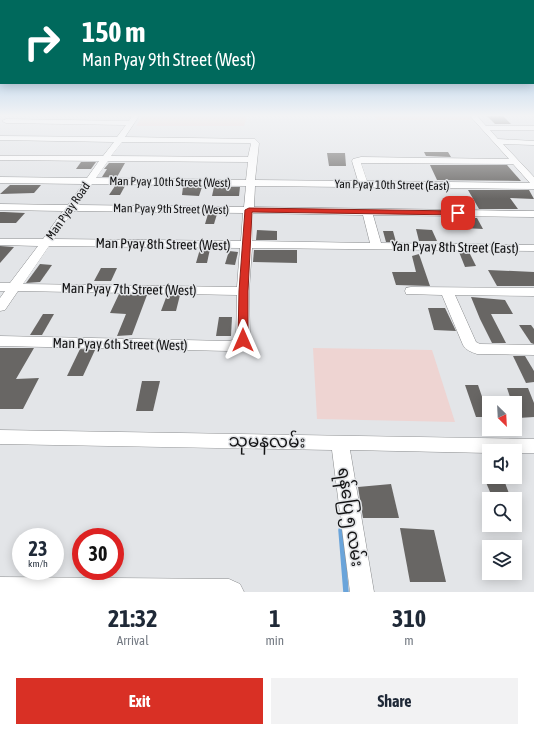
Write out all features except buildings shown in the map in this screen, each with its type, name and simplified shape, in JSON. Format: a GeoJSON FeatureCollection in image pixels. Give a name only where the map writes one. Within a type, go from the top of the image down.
{"type":"FeatureCollection","features":[{"type":"Feature","properties":{"kind":"street","name":"Man Pyay Road"},"geometry":{"type":"LineString","coordinates":[[0,307],[117,144]]}},
{"type":"Feature","properties":{"kind":"street"},"geometry":{"type":"LineString","coordinates":[[243,291],[252,160],[255,144]]}},
{"type":"Feature","properties":{"kind":"street"},"geometry":{"type":"LineString","coordinates":[[499,144],[534,182]]}},
{"type":"Feature","properties":{"kind":"street"},"geometry":{"type":"LineString","coordinates":[[0,158],[252,160]]}},
{"type":"Feature","properties":{"kind":"street"},"geometry":{"type":"LineString","coordinates":[[363,184],[356,161],[516,162]]}},
{"type":"Feature","properties":{"kind":"street","name":"Man Pyay 10th Street (West)"},"geometry":{"type":"LineString","coordinates":[[0,180],[251,183]]}},
{"type":"Feature","properties":{"kind":"street","name":"Yan Pyay 10th Street (East)"},"geometry":{"type":"LineString","coordinates":[[251,183],[534,186]]}},
{"type":"Feature","properties":{"kind":"street","name":"Man Pyay 9th Street (West)"},"geometry":{"type":"LineString","coordinates":[[0,207],[534,214]]}},
{"type":"Feature","properties":{"kind":"street"},"geometry":{"type":"LineString","coordinates":[[366,212],[376,246]]}},
{"type":"Feature","properties":{"kind":"street","name":"Man Pyay 8th Street (West)"},"geometry":{"type":"LineString","coordinates":[[0,242],[376,246]]}},
{"type":"Feature","properties":{"kind":"street","name":"Yan Pyay 8th Street (East)"},"geometry":{"type":"LineString","coordinates":[[376,246],[534,248]]}},
{"type":"Feature","properties":{"kind":"street","name":"Man Pyay 7th Street (West)"},"geometry":{"type":"LineString","coordinates":[[0,287],[243,291]]}},
{"type":"Feature","properties":{"kind":"street","name":"Man Pyay 6th Street (West)"},"geometry":{"type":"LineString","coordinates":[[0,341],[222,346],[239,344],[243,340],[243,291]]}},
{"type":"Feature","properties":{"kind":"street"},"geometry":{"type":"LineString","coordinates":[[410,291],[534,292]]}},
{"type":"Feature","properties":{"kind":"street"},"geometry":{"type":"LineString","coordinates":[[447,291],[470,345],[477,349],[534,350]]}},
{"type":"Feature","properties":{"kind":"street","name":"သုမနလမ်း"},"geometry":{"type":"LineString","coordinates":[[0,437],[534,446]]}},
{"type":"Feature","properties":{"kind":"street","name":"ရန်ပြေ ၅ လမ်း"},"geometry":{"type":"LineString","coordinates":[[340,442],[362,592]]}},
{"type":"Feature","properties":{"kind":"street"},"geometry":{"type":"LineString","coordinates":[[0,588],[232,592]]}},
{"type":"Feature","properties":{"kind":"shaded area"},"geometry":{"type":"Polygon","coordinates":[[[313,348],[432,350],[455,422],[317,419],[313,348]]]}},
{"type":"Feature","properties":{"kind":"waterway"},"geometry":{"type":"LineString","coordinates":[[341,530],[346,592]]}},
{"type":"Feature","properties":{"kind":"route"},"geometry":{"type":"LineString","coordinates":[[243,340],[243,291],[249,210],[458,213]]}}]}
